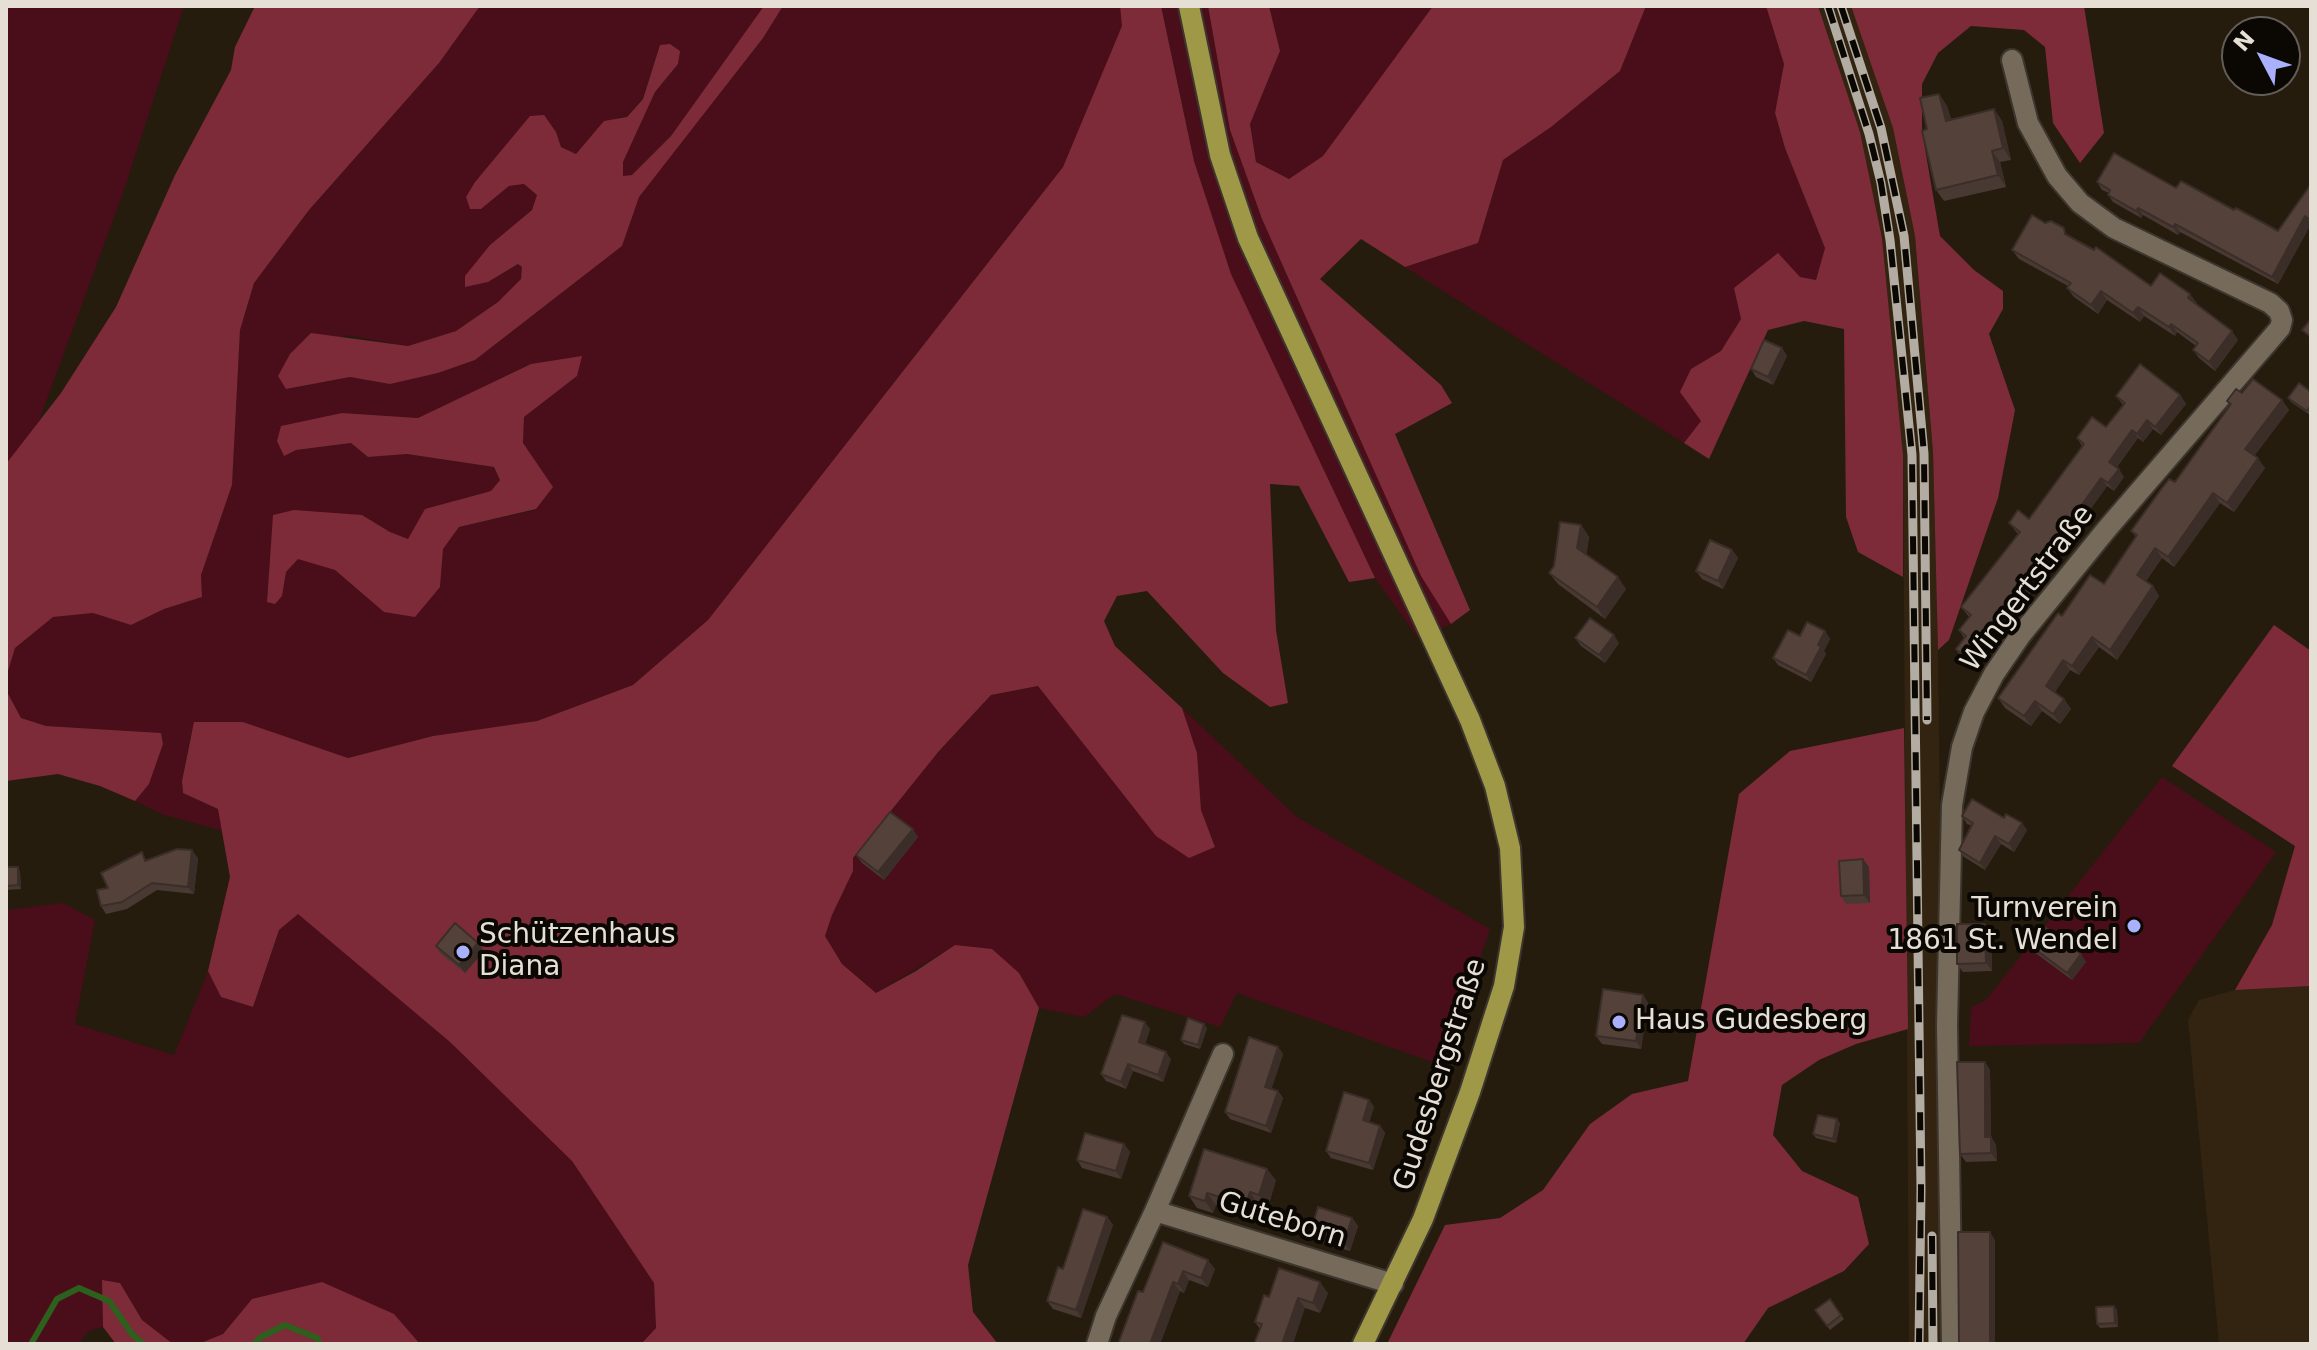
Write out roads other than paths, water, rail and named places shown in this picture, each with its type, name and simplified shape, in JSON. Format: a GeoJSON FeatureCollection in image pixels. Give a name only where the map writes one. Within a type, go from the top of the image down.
{"type":"FeatureCollection","features":[{"type":"Feature","properties":{"kind":"main road","name":"Gudesbergstraße"},"geometry":{"type":"LineString","coordinates":[[1189,6],[1220,155],[1248,238],[1470,720],[1495,786],[1510,848],[1514,927],[1504,986],[1470,1092],[1423,1219],[1363,1344]]}},
{"type":"Feature","properties":{"kind":"street","name":"Wingertstraße"},"geometry":{"type":"LineString","coordinates":[[1952,1344],[1947,1009],[1952,805],[1962,747],[1974,712],[1994,674],[2020,636],[2106,530],[2280,328],[2282,320],[2279,311],[2270,303],[2114,228],[2080,203],[2057,176],[2028,123],[2012,60]]}},
{"type":"Feature","properties":{"kind":"street"},"geometry":{"type":"LineString","coordinates":[[1097,1344],[1106,1316],[1223,1054]]}},
{"type":"Feature","properties":{"kind":"street","name":"Guteborn"},"geometry":{"type":"LineString","coordinates":[[1155,1211],[1393,1284]]}},
{"type":"Feature","properties":{"kind":"waterway"},"geometry":{"type":"LineString","coordinates":[[31,1344],[57,1299],[79,1288],[109,1301],[132,1334],[143,1344]]}},
{"type":"Feature","properties":{"kind":"waterway"},"geometry":{"type":"LineString","coordinates":[[254,1344],[285,1325],[317,1338],[320,1344]]}},
{"type":"Feature","properties":{"kind":"railway"},"geometry":{"type":"LineString","coordinates":[[1828,6],[1869,134],[1881,183],[1890,240],[1912,455],[1921,1189],[1919,1344]]}},
{"type":"Feature","properties":{"kind":"railway"},"geometry":{"type":"LineString","coordinates":[[1841,6],[1881,128],[1904,236],[1924,454],[1927,720]]}},
{"type":"Feature","properties":{"kind":"railway"},"geometry":{"type":"LineString","coordinates":[[1932,1236],[1933,1344]]}},
{"type":"Feature","properties":{"kind":"place","name":"Turnverein 1861 St. Wendel"},"geometry":{"type":"Point","coordinates":[2134,926]}},
{"type":"Feature","properties":{"kind":"place","name":"Schützenhaus Diana"},"geometry":{"type":"Point","coordinates":[463,952]}},
{"type":"Feature","properties":{"kind":"place","name":"Haus Gudesberg"},"geometry":{"type":"Point","coordinates":[1619,1022]}}]}
